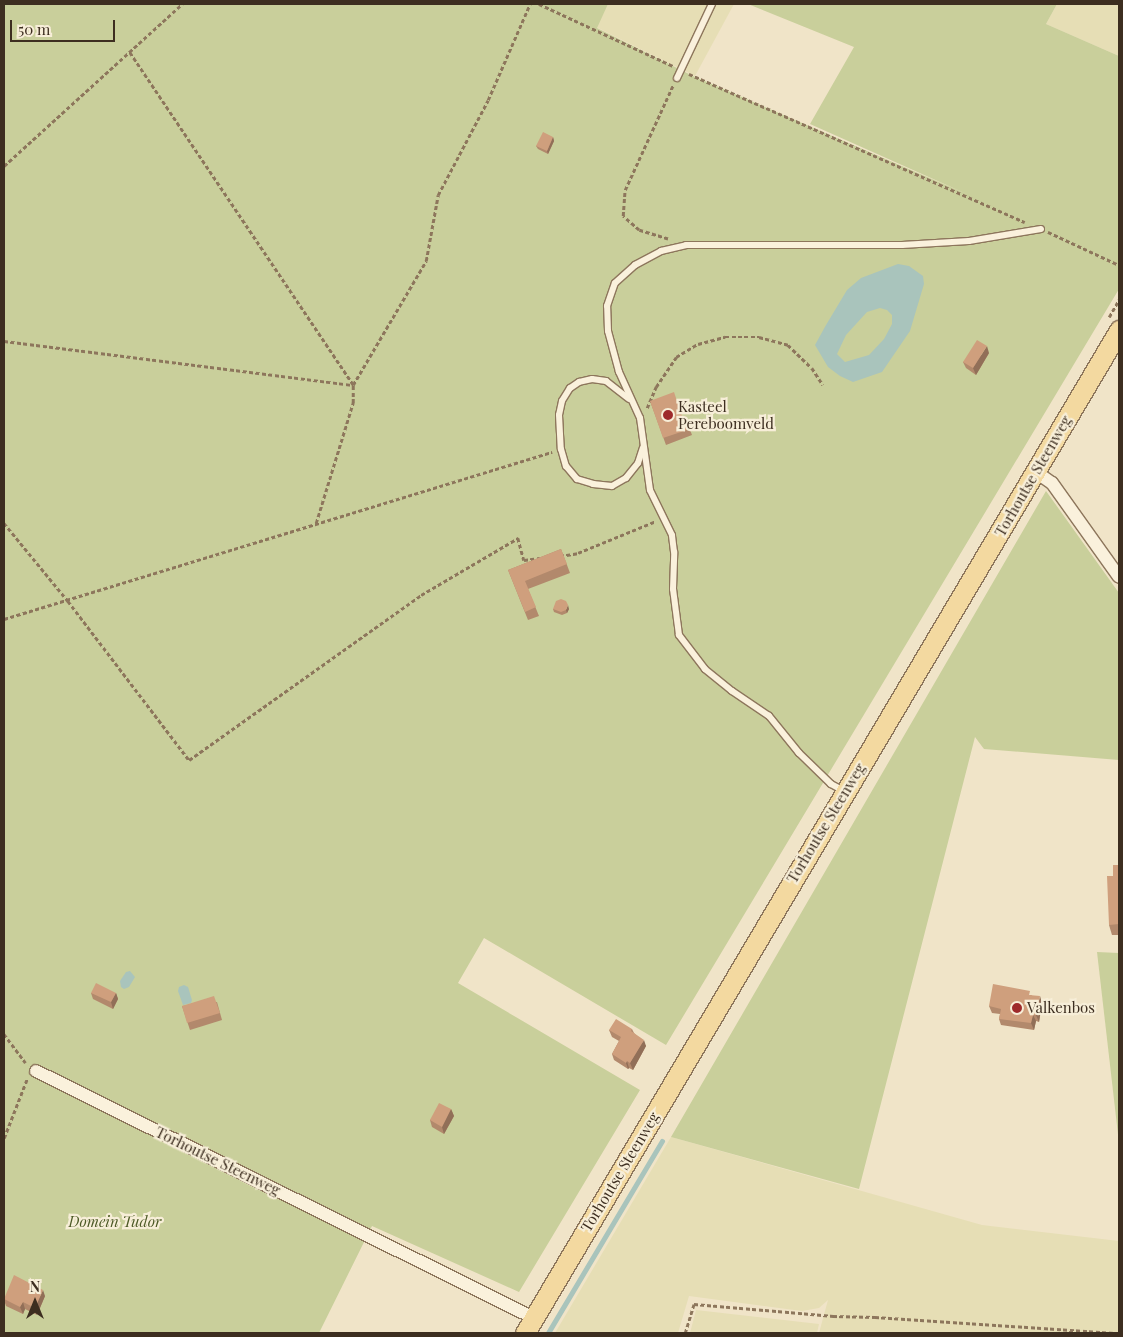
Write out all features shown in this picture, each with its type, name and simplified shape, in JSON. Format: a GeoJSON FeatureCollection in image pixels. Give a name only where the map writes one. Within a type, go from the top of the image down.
{"type":"FeatureCollection","features":[{"type":"Feature","properties":{"kind":"main road","name":"Torhoutse Steenweg"},"geometry":{"type":"LineString","coordinates":[[529,1326],[1119,330]]}},
{"type":"Feature","properties":{"kind":"street"},"geometry":{"type":"LineString","coordinates":[[1036,472],[1052,483],[1119,577]]}},
{"type":"Feature","properties":{"kind":"street","name":"Torhoutse Steenweg"},"geometry":{"type":"LineString","coordinates":[[30,1069],[529,1326]]}},
{"type":"Feature","properties":{"kind":"lane"},"geometry":{"type":"LineString","coordinates":[[677,78],[712,4]]}},
{"type":"Feature","properties":{"kind":"lane"},"geometry":{"type":"LineString","coordinates":[[845,791],[831,784],[806,759],[769,716],[732,691],[705,669],[678,635],[672,589],[674,552],[672,535],[650,490],[640,418],[630,400],[619,372],[608,331],[607,306],[615,283],[635,264],[661,250],[686,245],[902,245],[969,241],[1041,229]]}},
{"type":"Feature","properties":{"kind":"lane"},"geometry":{"type":"LineString","coordinates":[[630,400],[606,381],[592,379],[579,382],[570,388],[562,401],[559,415],[561,449],[566,466],[577,479],[593,484],[612,486],[626,478],[638,463],[644,442]]}},
{"type":"Feature","properties":{"kind":"path"},"geometry":{"type":"LineString","coordinates":[[4,166],[182,4]]}},
{"type":"Feature","properties":{"kind":"path"},"geometry":{"type":"LineString","coordinates":[[316,523],[353,403],[353,385],[426,261],[438,195],[488,100],[530,4]]}},
{"type":"Feature","properties":{"kind":"path"},"geometry":{"type":"LineString","coordinates":[[539,4],[681,70],[1119,265]]}},
{"type":"Feature","properties":{"kind":"path"},"geometry":{"type":"LineString","coordinates":[[129,52],[353,385]]}},
{"type":"Feature","properties":{"kind":"path"},"geometry":{"type":"LineString","coordinates":[[677,78],[625,190],[624,216],[639,230],[686,245]]}},
{"type":"Feature","properties":{"kind":"path"},"geometry":{"type":"LineString","coordinates":[[646,410],[656,387],[676,357],[698,344],[725,336],[759,336],[788,345],[812,368],[823,385]]}},
{"type":"Feature","properties":{"kind":"path"},"geometry":{"type":"LineString","coordinates":[[4,341],[353,385]]}},
{"type":"Feature","properties":{"kind":"path"},"geometry":{"type":"LineString","coordinates":[[4,619],[561,449]]}},
{"type":"Feature","properties":{"kind":"path"},"geometry":{"type":"LineString","coordinates":[[551,557],[578,553],[664,518]]}},
{"type":"Feature","properties":{"kind":"path"},"geometry":{"type":"LineString","coordinates":[[4,523],[68,600],[189,760],[421,595],[518,538],[524,560],[542,558]]}},
{"type":"Feature","properties":{"kind":"path"},"geometry":{"type":"LineString","coordinates":[[4,1034],[30,1069],[4,1138]]}},
{"type":"Feature","properties":{"kind":"path"},"geometry":{"type":"LineString","coordinates":[[685,1333],[694,1304],[700,1304],[833,1316],[875,1317],[1118,1333]]}},
{"type":"Feature","properties":{"kind":"shaded area"},"geometry":{"type":"Polygon","coordinates":[[[608,4],[734,4],[695,76],[596,27],[608,4]]]}},
{"type":"Feature","properties":{"kind":"shaded area"},"geometry":{"type":"Polygon","coordinates":[[[1057,4],[1119,4],[1119,56],[1046,24],[1057,4]]]}},
{"type":"Feature","properties":{"kind":"shaded area"},"geometry":{"type":"Polygon","coordinates":[[[671,1137],[982,1225],[1119,1241],[1119,1333],[819,1333],[828,1300],[819,1308],[802,1311],[689,1296],[678,1333],[555,1333],[671,1137]]]}},
{"type":"Feature","properties":{"kind":"shaded area"},"geometry":{"type":"Polygon","coordinates":[[[696,1310],[819,1324],[817,1333],[690,1333],[696,1310]]]}},
{"type":"Feature","properties":{"kind":"green space","name":"Domein Tudor"},"geometry":{"type":"Polygon","coordinates":[[[4,4],[608,4],[597,28],[693,76],[969,195],[810,124],[854,47],[748,4],[1057,4],[1046,24],[1119,56],[1119,289],[666,1045],[484,938],[458,983],[640,1090],[519,1292],[372,1226],[319,1333],[4,1333],[4,4]]]}},
{"type":"Feature","properties":{"kind":"green space"},"geometry":{"type":"Polygon","coordinates":[[[1046,491],[1119,593],[1119,760],[984,749],[975,737],[859,1189],[671,1137],[1046,491]]]}},
{"type":"Feature","properties":{"kind":"green space"},"geometry":{"type":"Polygon","coordinates":[[[1097,952],[1119,953],[1119,1143],[1097,952]]]}},
{"type":"Feature","properties":{"kind":"water"},"geometry":{"type":"Polygon","coordinates":[[[898,264],[909,266],[923,276],[924,284],[910,331],[882,372],[853,382],[840,376],[828,367],[815,345],[847,290],[861,278],[898,264]],[[880,308],[867,312],[846,335],[837,354],[845,362],[869,355],[884,339],[892,324],[892,315],[887,310],[880,308]]]}},
{"type":"Feature","properties":{"kind":"water"},"geometry":{"type":"Polygon","coordinates":[[[130,971],[135,977],[129,987],[124,989],[121,987],[120,981],[126,972],[130,971]]]}},
{"type":"Feature","properties":{"kind":"water"},"geometry":{"type":"Polygon","coordinates":[[[184,985],[188,987],[192,1000],[191,1003],[183,1005],[178,991],[179,987],[184,985]]]}},
{"type":"Feature","properties":{"kind":"building"},"geometry":{"type":"Polygon","coordinates":[[[543,132],[553,137],[547,151],[536,146],[543,132]]]}},
{"type":"Feature","properties":{"kind":"building"},"geometry":{"type":"Polygon","coordinates":[[[977,340],[987,346],[973,368],[963,362],[977,340]]]}},
{"type":"Feature","properties":{"kind":"building","name":"Kasteel Pereboomveld"},"geometry":{"type":"Polygon","coordinates":[[[674,392],[682,416],[685,416],[690,429],[663,438],[650,401],[674,392]]]}},
{"type":"Feature","properties":{"kind":"building"},"geometry":{"type":"Polygon","coordinates":[[[561,549],[567,564],[525,581],[536,607],[525,612],[508,570],[561,549]]]}},
{"type":"Feature","properties":{"kind":"building"},"geometry":{"type":"Polygon","coordinates":[[[561,599],[566,601],[568,605],[566,610],[561,612],[553,609],[556,601],[561,599]]]}},
{"type":"Feature","properties":{"kind":"building"},"geometry":{"type":"Polygon","coordinates":[[[1113,865],[1119,865],[1119,924],[1109,925],[1107,876],[1113,876],[1113,865]]]}},
{"type":"Feature","properties":{"kind":"building"},"geometry":{"type":"Polygon","coordinates":[[[96,983],[116,993],[111,1002],[91,993],[96,983]]]}},
{"type":"Feature","properties":{"kind":"building","name":"Valkenbos"},"geometry":{"type":"Polygon","coordinates":[[[993,984],[1030,991],[1029,995],[1040,996],[1036,1015],[1033,1015],[1031,1023],[999,1019],[1001,1009],[989,1006],[993,984]]]}},
{"type":"Feature","properties":{"kind":"building"},"geometry":{"type":"Polygon","coordinates":[[[214,996],[220,1013],[187,1023],[182,1006],[214,996]]]}},
{"type":"Feature","properties":{"kind":"building"},"geometry":{"type":"Polygon","coordinates":[[[616,1019],[632,1029],[631,1031],[644,1040],[630,1063],[627,1061],[626,1063],[612,1054],[621,1037],[609,1030],[616,1019]]]}},
{"type":"Feature","properties":{"kind":"building"},"geometry":{"type":"Polygon","coordinates":[[[439,1103],[451,1109],[442,1127],[430,1120],[439,1103]]]}},
{"type":"Feature","properties":{"kind":"building"},"geometry":{"type":"Polygon","coordinates":[[[14,1275],[43,1290],[35,1308],[23,1302],[20,1307],[4,1299],[14,1275]]]}},
{"type":"Feature","properties":{"kind":"waterway"},"geometry":{"type":"LineString","coordinates":[[548,1333],[662,1141]]}},
{"type":"Feature","properties":{"kind":"place","name":"Kasteel Pereboomveld"},"geometry":{"type":"Point","coordinates":[668,415]}},
{"type":"Feature","properties":{"kind":"place","name":"Valkenbos"},"geometry":{"type":"Point","coordinates":[1017,1008]}}]}
